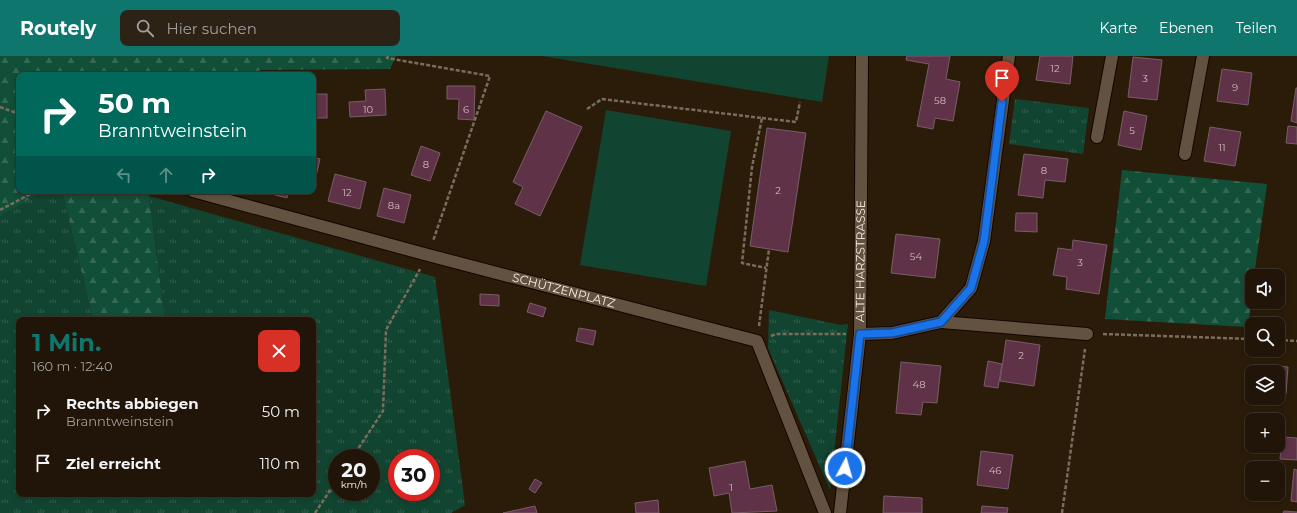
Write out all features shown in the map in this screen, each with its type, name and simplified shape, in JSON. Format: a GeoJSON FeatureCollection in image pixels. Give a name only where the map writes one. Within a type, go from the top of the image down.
{"type":"FeatureCollection","features":[{"type":"Feature","properties":{"kind":"street","name":"ALTE HARZSTRASSE"},"geometry":{"type":"LineString","coordinates":[[840,513],[860,334],[862,56]]}},
{"type":"Feature","properties":{"kind":"street"},"geometry":{"type":"LineString","coordinates":[[941,322],[971,288],[984,241],[1009,56]]}},
{"type":"Feature","properties":{"kind":"street"},"geometry":{"type":"LineString","coordinates":[[1097,136],[1112,56]]}},
{"type":"Feature","properties":{"kind":"street"},"geometry":{"type":"LineString","coordinates":[[1185,154],[1203,56]]}},
{"type":"Feature","properties":{"kind":"street","name":"SCHÜTZENPLATZ"},"geometry":{"type":"LineString","coordinates":[[204,194],[428,255],[757,341]]}},
{"type":"Feature","properties":{"kind":"street"},"geometry":{"type":"LineString","coordinates":[[860,334],[892,333],[941,322],[1087,334]]}},
{"type":"Feature","properties":{"kind":"street"},"geometry":{"type":"LineString","coordinates":[[757,341],[825,513]]}},
{"type":"Feature","properties":{"kind":"path"},"geometry":{"type":"LineString","coordinates":[[358,449],[383,411],[386,330],[428,255],[490,76],[387,58],[388,56]]}},
{"type":"Feature","properties":{"kind":"path"},"geometry":{"type":"LineString","coordinates":[[586,109],[602,99],[796,122],[800,102]]}},
{"type":"Feature","properties":{"kind":"path"},"geometry":{"type":"LineString","coordinates":[[0,107],[16,113]]}},
{"type":"Feature","properties":{"kind":"path"},"geometry":{"type":"LineString","coordinates":[[762,118],[752,167],[742,263],[766,268]]}},
{"type":"Feature","properties":{"kind":"path"},"geometry":{"type":"LineString","coordinates":[[0,210],[30,194]]}},
{"type":"Feature","properties":{"kind":"path"},"geometry":{"type":"LineString","coordinates":[[770,249],[766,268],[757,341],[776,334],[860,334]]}},
{"type":"Feature","properties":{"kind":"path"},"geometry":{"type":"LineString","coordinates":[[1062,513],[1087,334],[1245,339]]}},
{"type":"Feature","properties":{"kind":"path"},"geometry":{"type":"LineString","coordinates":[[1285,340],[1297,341]]}},
{"type":"Feature","properties":{"kind":"path"},"geometry":{"type":"LineString","coordinates":[[315,513],[328,494]]}},
{"type":"Feature","properties":{"kind":"green space"},"geometry":{"type":"Polygon","coordinates":[[[0,56],[396,56],[390,69],[261,70],[254,72],[16,72],[16,194],[38,194],[0,217],[0,56]]]}},
{"type":"Feature","properties":{"kind":"green space"},"geometry":{"type":"Polygon","coordinates":[[[542,56],[829,56],[822,102],[542,56]]]}},
{"type":"Feature","properties":{"kind":"green space"},"geometry":{"type":"Polygon","coordinates":[[[1015,99],[1089,108],[1083,154],[1009,144],[1015,99]]]}},
{"type":"Feature","properties":{"kind":"green space"},"geometry":{"type":"Polygon","coordinates":[[[606,110],[731,131],[706,286],[580,265],[606,110]]]}},
{"type":"Feature","properties":{"kind":"green space"},"geometry":{"type":"Polygon","coordinates":[[[1122,170],[1267,184],[1255,269],[1245,269],[1245,309],[1250,309],[1249,317],[1245,317],[1245,327],[1105,319],[1122,170]]]}},
{"type":"Feature","properties":{"kind":"green space"},"geometry":{"type":"Polygon","coordinates":[[[38,194],[63,194],[92,317],[16,317],[16,497],[316,497],[316,317],[165,317],[149,196],[435,277],[465,505],[451,513],[0,513],[0,217],[38,194]]]}},
{"type":"Feature","properties":{"kind":"green space"},"geometry":{"type":"Polygon","coordinates":[[[63,194],[147,194],[149,196],[165,317],[92,317],[63,194]]]}},
{"type":"Feature","properties":{"kind":"green space"},"geometry":{"type":"Polygon","coordinates":[[[769,310],[841,325],[848,324],[830,490],[768,348],[769,310]]]}},
{"type":"Feature","properties":{"kind":"building"},"geometry":{"type":"Polygon","coordinates":[[[907,56],[950,56],[946,79],[960,82],[953,121],[935,118],[933,129],[917,126],[929,64],[906,60],[907,56]]]}},
{"type":"Feature","properties":{"kind":"building"},"geometry":{"type":"Polygon","coordinates":[[[1040,56],[1073,56],[1070,84],[1036,80],[1040,56]]]}},
{"type":"Feature","properties":{"kind":"building"},"geometry":{"type":"Polygon","coordinates":[[[1133,57],[1162,60],[1157,100],[1128,97],[1133,57]]]}},
{"type":"Feature","properties":{"kind":"building"},"geometry":{"type":"Polygon","coordinates":[[[1222,69],[1252,73],[1248,105],[1217,101],[1222,69]]]}},
{"type":"Feature","properties":{"kind":"building"},"geometry":{"type":"Polygon","coordinates":[[[447,86],[475,86],[474,120],[458,119],[459,99],[447,99],[447,86]]]}},
{"type":"Feature","properties":{"kind":"building"},"geometry":{"type":"Polygon","coordinates":[[[1297,88],[1297,123],[1291,121],[1297,88]]]}},
{"type":"Feature","properties":{"kind":"building"},"geometry":{"type":"Polygon","coordinates":[[[385,89],[386,115],[350,117],[349,102],[366,101],[365,90],[385,89]]]}},
{"type":"Feature","properties":{"kind":"building"},"geometry":{"type":"Polygon","coordinates":[[[316,94],[327,94],[327,118],[316,118],[316,94]]]}},
{"type":"Feature","properties":{"kind":"building"},"geometry":{"type":"Polygon","coordinates":[[[546,111],[582,127],[540,216],[515,204],[523,187],[513,182],[546,111]]]}},
{"type":"Feature","properties":{"kind":"building"},"geometry":{"type":"Polygon","coordinates":[[[1124,111],[1147,116],[1141,150],[1118,145],[1124,111]]]}},
{"type":"Feature","properties":{"kind":"building"},"geometry":{"type":"Polygon","coordinates":[[[1288,126],[1297,127],[1297,144],[1286,143],[1288,126]]]}},
{"type":"Feature","properties":{"kind":"building"},"geometry":{"type":"Polygon","coordinates":[[[1210,127],[1241,132],[1235,166],[1204,161],[1210,127]]]}},
{"type":"Feature","properties":{"kind":"building"},"geometry":{"type":"Polygon","coordinates":[[[767,128],[806,133],[788,252],[750,246],[767,128]]]}},
{"type":"Feature","properties":{"kind":"building"},"geometry":{"type":"Polygon","coordinates":[[[421,146],[440,153],[430,181],[411,175],[421,146]]]}},
{"type":"Feature","properties":{"kind":"building"},"geometry":{"type":"Polygon","coordinates":[[[1024,154],[1068,159],[1065,182],[1045,180],[1043,198],[1018,195],[1024,154]]]}},
{"type":"Feature","properties":{"kind":"building"},"geometry":{"type":"Polygon","coordinates":[[[316,158],[320,159],[316,176],[316,158]]]}},
{"type":"Feature","properties":{"kind":"building"},"geometry":{"type":"Polygon","coordinates":[[[335,174],[366,182],[360,209],[328,201],[335,174]]]}},
{"type":"Feature","properties":{"kind":"building"},"geometry":{"type":"Polygon","coordinates":[[[384,188],[411,195],[404,223],[377,216],[384,188]]]}},
{"type":"Feature","properties":{"kind":"building"},"geometry":{"type":"Polygon","coordinates":[[[272,194],[288,194],[287,198],[272,194]]]}},
{"type":"Feature","properties":{"kind":"building"},"geometry":{"type":"Polygon","coordinates":[[[1016,213],[1037,213],[1037,232],[1015,231],[1016,213]]]}},
{"type":"Feature","properties":{"kind":"building"},"geometry":{"type":"Polygon","coordinates":[[[896,234],[940,239],[935,278],[891,273],[896,234]]]}},
{"type":"Feature","properties":{"kind":"building"},"geometry":{"type":"Polygon","coordinates":[[[1073,240],[1107,245],[1099,294],[1066,289],[1067,277],[1053,275],[1058,248],[1072,250],[1073,240]]]}},
{"type":"Feature","properties":{"kind":"building"},"geometry":{"type":"Polygon","coordinates":[[[480,294],[499,295],[499,306],[480,305],[480,294]]]}},
{"type":"Feature","properties":{"kind":"building"},"geometry":{"type":"Polygon","coordinates":[[[530,303],[546,308],[543,317],[527,312],[530,303]]]}},
{"type":"Feature","properties":{"kind":"building"},"geometry":{"type":"Polygon","coordinates":[[[579,328],[596,331],[593,345],[576,341],[579,328]]]}},
{"type":"Feature","properties":{"kind":"building"},"geometry":{"type":"Polygon","coordinates":[[[1006,340],[1040,345],[1034,386],[1000,381],[1006,340]]]}},
{"type":"Feature","properties":{"kind":"building"},"geometry":{"type":"Polygon","coordinates":[[[988,361],[1002,364],[998,388],[984,386],[988,361]]]}},
{"type":"Feature","properties":{"kind":"building"},"geometry":{"type":"Polygon","coordinates":[[[901,362],[941,366],[937,403],[923,402],[921,415],[896,413],[901,362]]]}},
{"type":"Feature","properties":{"kind":"building"},"geometry":{"type":"Polygon","coordinates":[[[1285,367],[1288,367],[1285,394],[1285,367]]]}},
{"type":"Feature","properties":{"kind":"building"},"geometry":{"type":"Polygon","coordinates":[[[1285,437],[1297,438],[1297,460],[1280,459],[1281,453],[1285,453],[1285,437]]]}},
{"type":"Feature","properties":{"kind":"building"},"geometry":{"type":"Polygon","coordinates":[[[981,451],[1013,455],[1008,489],[977,485],[981,451]]]}},
{"type":"Feature","properties":{"kind":"building"},"geometry":{"type":"Polygon","coordinates":[[[745,461],[750,489],[772,485],[777,511],[732,513],[729,493],[714,496],[709,468],[745,461]]]}},
{"type":"Feature","properties":{"kind":"building"},"geometry":{"type":"Polygon","coordinates":[[[1294,469],[1297,470],[1297,502],[1291,501],[1294,469]]]}},
{"type":"Feature","properties":{"kind":"building"},"geometry":{"type":"Polygon","coordinates":[[[535,479],[542,483],[535,493],[529,489],[535,479]]]}},
{"type":"Feature","properties":{"kind":"building"},"geometry":{"type":"Polygon","coordinates":[[[884,496],[922,498],[922,513],[883,513],[884,496]]]}},
{"type":"Feature","properties":{"kind":"building"},"geometry":{"type":"Polygon","coordinates":[[[658,500],[659,513],[636,513],[635,503],[658,500]]]}},
{"type":"Feature","properties":{"kind":"building"},"geometry":{"type":"Polygon","coordinates":[[[535,506],[537,513],[503,513],[535,506]]]}},
{"type":"Feature","properties":{"kind":"building"},"geometry":{"type":"Polygon","coordinates":[[[982,506],[1008,508],[1007,513],[981,513],[982,506]]]}},
{"type":"Feature","properties":{"kind":"building"},"geometry":{"type":"Polygon","coordinates":[[[1284,511],[1297,512],[1297,513],[1283,513],[1284,511]]]}},
{"type":"Feature","properties":{"kind":"route"},"geometry":{"type":"LineString","coordinates":[[845,468],[860,334],[892,333],[941,322],[971,288],[984,241],[1002,102]]}}]}
